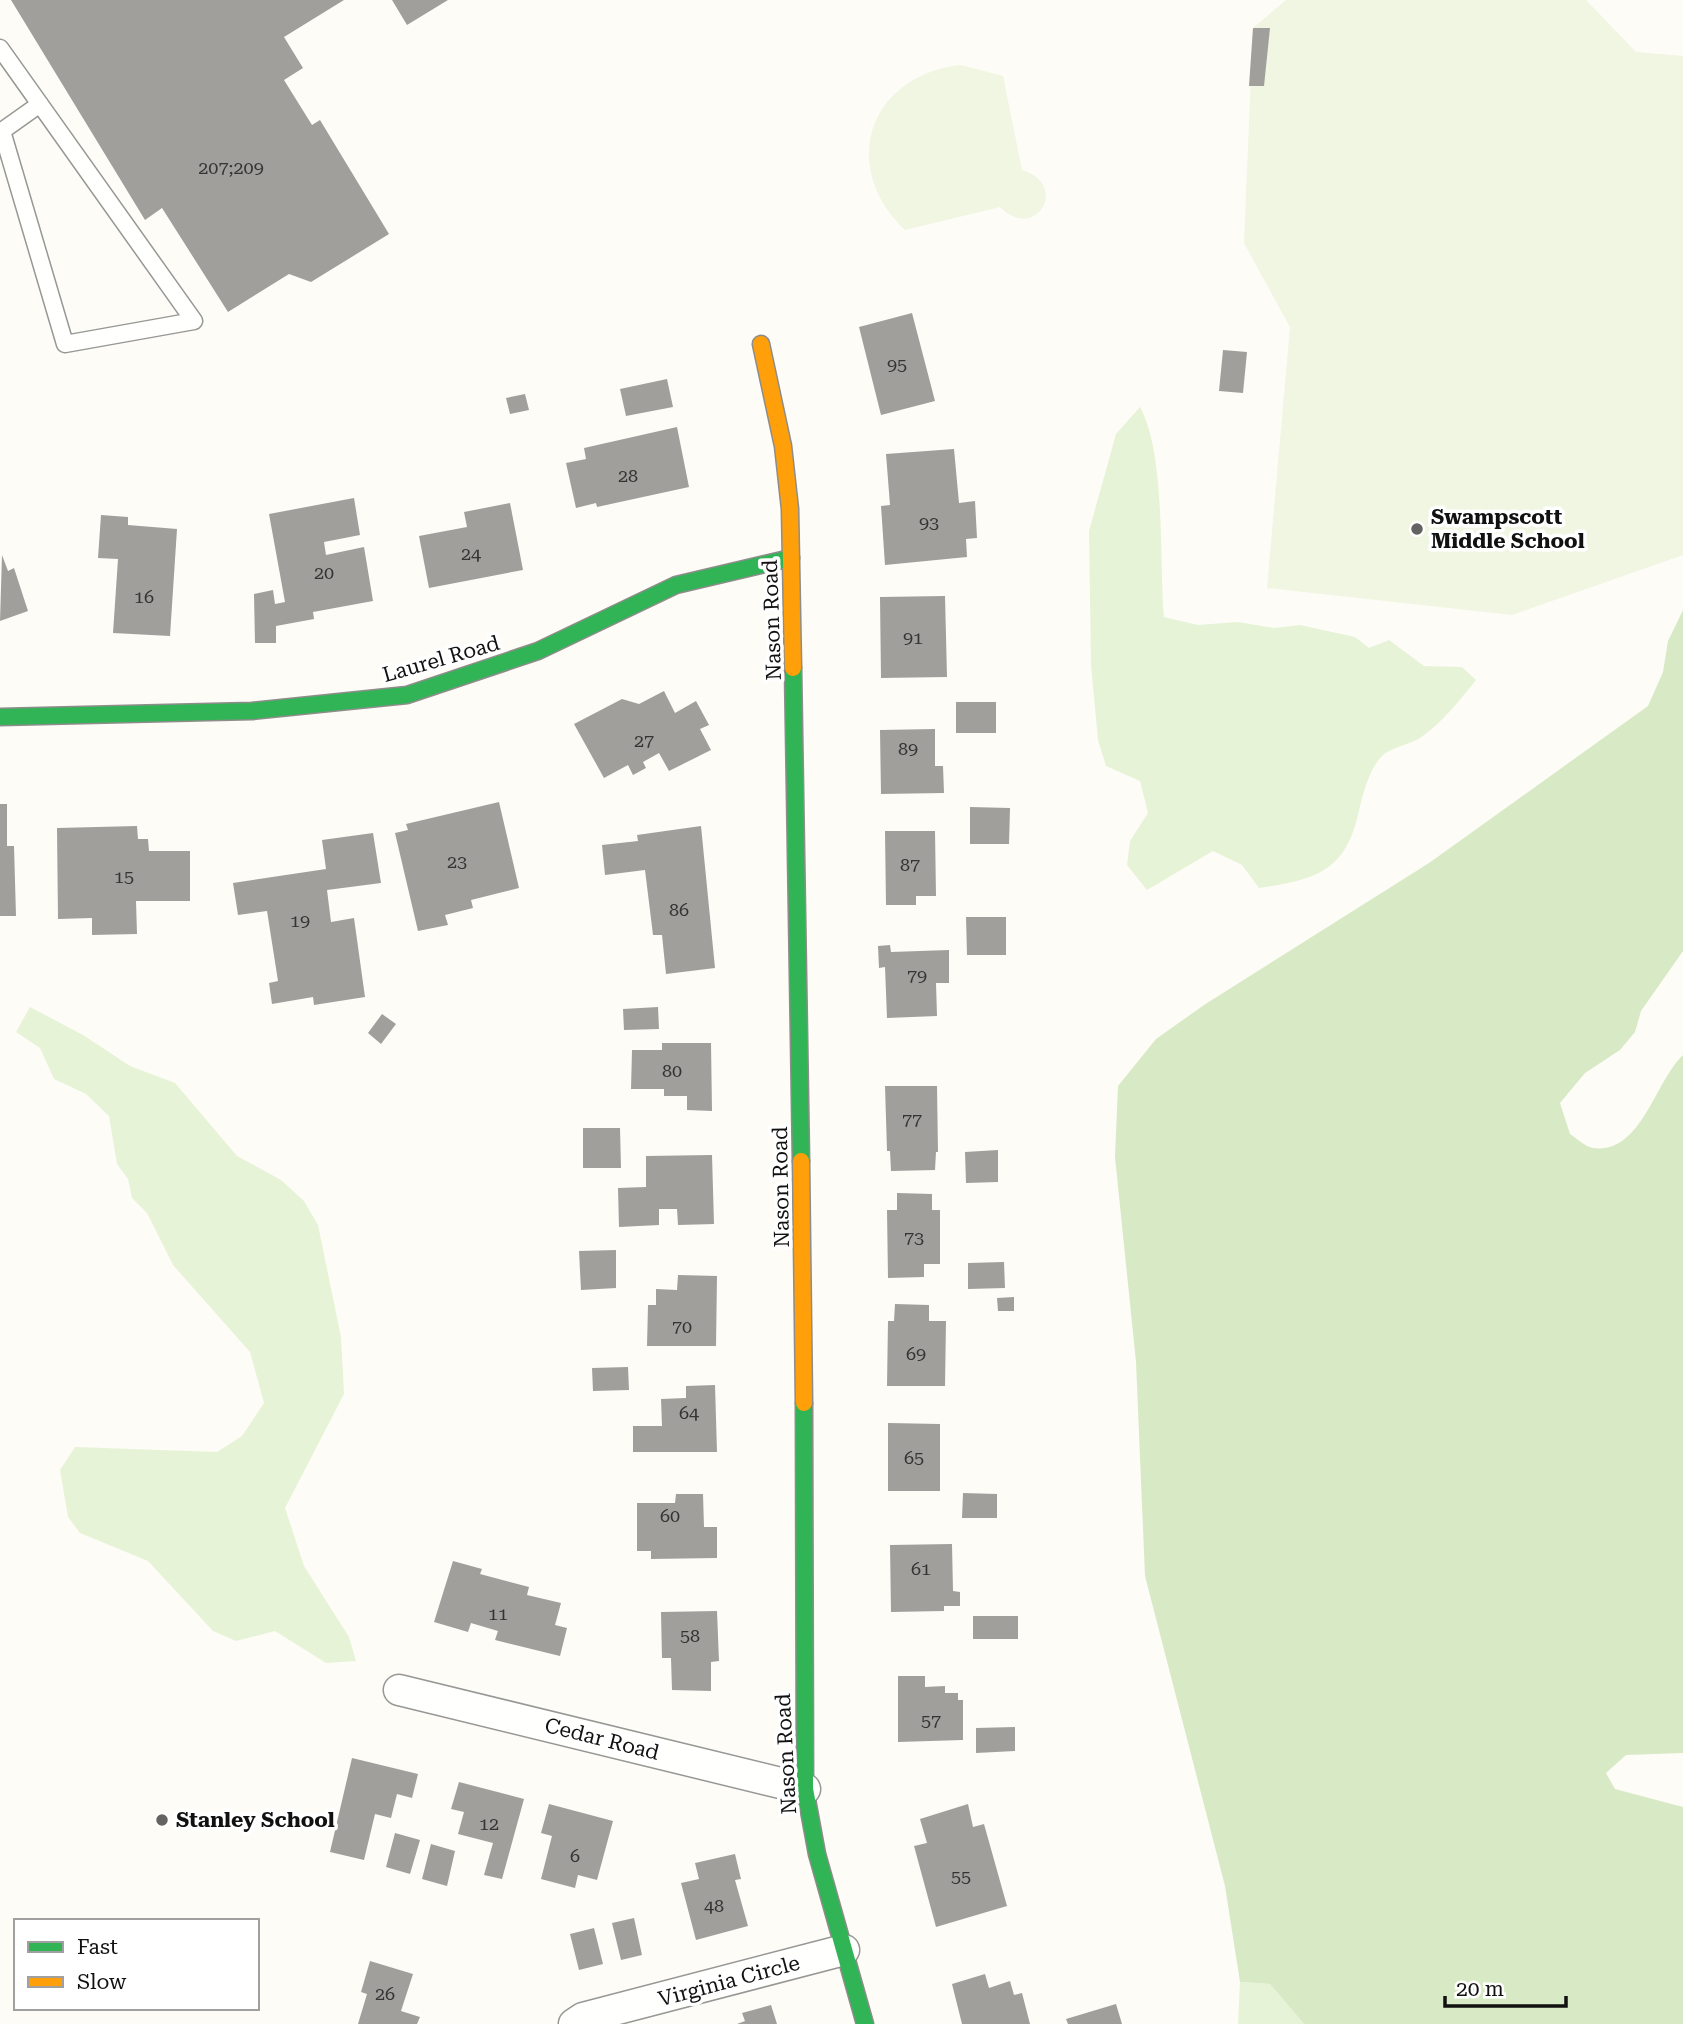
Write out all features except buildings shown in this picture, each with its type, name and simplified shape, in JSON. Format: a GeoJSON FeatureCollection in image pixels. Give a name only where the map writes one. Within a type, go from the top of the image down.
{"type":"FeatureCollection","features":[{"type":"Feature","properties":{"kind":"street","name":"Nason Road"},"geometry":{"type":"LineString","coordinates":[[761,344],[783,446],[791,558],[804,1309],[805,1789],[817,1854],[865,2024]]}},
{"type":"Feature","properties":{"kind":"street","name":"Laurel Road"},"geometry":{"type":"LineString","coordinates":[[0,717],[252,711],[407,695],[538,650],[676,585],[700,577],[791,558]]}},
{"type":"Feature","properties":{"kind":"street","name":"Cedar Road"},"geometry":{"type":"LineString","coordinates":[[399,1690],[805,1789]]}},
{"type":"Feature","properties":{"kind":"street","name":"Virginia Circle"},"geometry":{"type":"LineString","coordinates":[[573,2024],[583,2018],[844,1950]]}},
{"type":"Feature","properties":{"kind":"lane"},"geometry":{"type":"LineString","coordinates":[[0,48],[40,104],[194,321],[65,344],[2,131],[40,104]]}},
{"type":"Feature","properties":{"kind":"green space"},"geometry":{"type":"Polygon","coordinates":[[[1286,0],[1586,0],[1636,52],[1683,56],[1683,555],[1512,615],[1267,588],[1290,327],[1244,243],[1253,28],[1286,0]]]}},
{"type":"Feature","properties":{"kind":"green space"},"geometry":{"type":"Polygon","coordinates":[[[961,65],[1003,76],[1022,170],[1037,177],[1044,187],[1046,198],[1035,215],[1025,219],[1013,216],[1000,207],[905,230],[884,205],[873,179],[869,152],[873,127],[885,105],[904,86],[929,72],[961,65]]]}},
{"type":"Feature","properties":{"kind":"green space"},"geometry":{"type":"Polygon","coordinates":[[[1140,407],[1148,427],[1158,480],[1164,617],[1198,625],[1238,622],[1274,628],[1300,625],[1355,637],[1369,648],[1389,640],[1424,666],[1462,667],[1476,680],[1428,732],[1381,757],[1368,780],[1347,845],[1327,868],[1298,881],[1259,888],[1242,865],[1213,851],[1147,890],[1127,865],[1130,841],[1148,813],[1140,781],[1106,766],[1098,740],[1091,665],[1089,531],[1116,434],[1140,407]]]}},
{"type":"Feature","properties":{"kind":"green space"},"geometry":{"type":"Polygon","coordinates":[[[1683,610],[1683,951],[1641,1011],[1635,1032],[1620,1050],[1585,1073],[1560,1103],[1570,1134],[1593,1148],[1610,1147],[1635,1129],[1683,1055],[1683,1753],[1626,1755],[1606,1773],[1615,1789],[1683,1807],[1683,2024],[1304,2024],[1270,1984],[1240,1982],[1225,1886],[1145,1576],[1136,1362],[1115,1157],[1118,1086],[1156,1039],[1204,1005],[1429,863],[1648,706],[1663,672],[1668,641],[1683,610]]]}},
{"type":"Feature","properties":{"kind":"green space"},"geometry":{"type":"Polygon","coordinates":[[[30,1007],[83,1035],[130,1066],[175,1083],[237,1156],[281,1180],[304,1201],[318,1225],[341,1337],[344,1394],[285,1508],[304,1566],[349,1637],[356,1661],[326,1663],[275,1631],[236,1641],[213,1631],[148,1561],[80,1533],[68,1517],[60,1470],[75,1447],[217,1452],[242,1436],[264,1403],[250,1352],[173,1265],[147,1213],[132,1198],[128,1179],[117,1164],[109,1116],[86,1094],[54,1079],[40,1048],[16,1032],[30,1007]]]}},
{"type":"Feature","properties":{"kind":"green space"},"geometry":{"type":"Polygon","coordinates":[[[1240,1982],[1270,1984],[1304,2024],[1238,2024],[1240,1982]]]}},
{"type":"Feature","properties":{"kind":"traffic: fast"},"geometry":{"type":"LineString","coordinates":[[0,717],[252,711],[407,695],[538,651],[676,585],[791,558]]}},
{"type":"Feature","properties":{"kind":"traffic: fast"},"geometry":{"type":"LineString","coordinates":[[793,668],[801,1161]]}},
{"type":"Feature","properties":{"kind":"traffic: fast"},"geometry":{"type":"LineString","coordinates":[[804,1403],[805,1789],[817,1854],[865,2024]]}},
{"type":"Feature","properties":{"kind":"traffic: slow"},"geometry":{"type":"LineString","coordinates":[[761,344],[783,446],[790,509],[793,668]]}},
{"type":"Feature","properties":{"kind":"traffic: slow"},"geometry":{"type":"LineString","coordinates":[[801,1161],[804,1403]]}},
{"type":"Feature","properties":{"kind":"place","name":"Swampscott Middle School"},"geometry":{"type":"Point","coordinates":[1417,529]}},
{"type":"Feature","properties":{"kind":"place","name":"Stanley School"},"geometry":{"type":"Point","coordinates":[162,1820]}}]}
